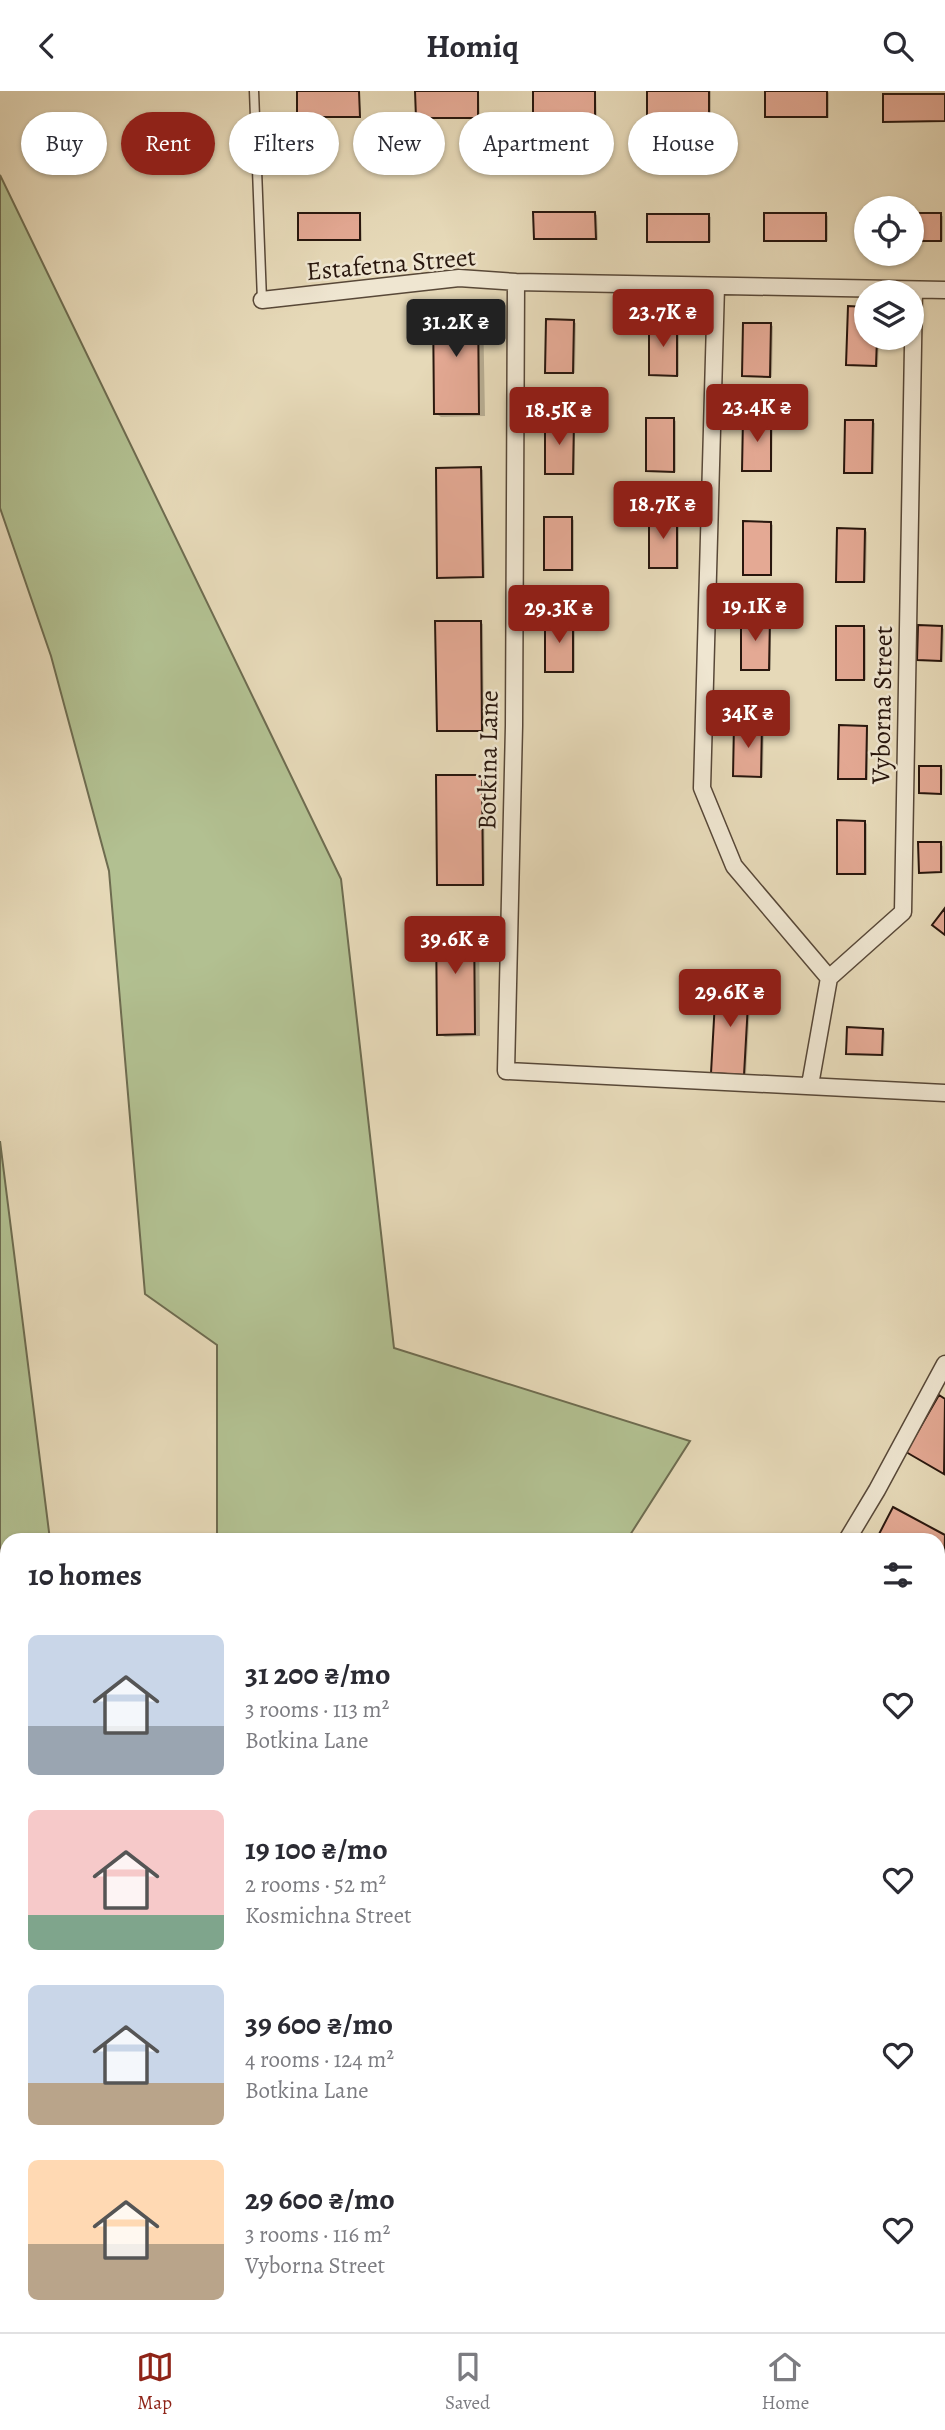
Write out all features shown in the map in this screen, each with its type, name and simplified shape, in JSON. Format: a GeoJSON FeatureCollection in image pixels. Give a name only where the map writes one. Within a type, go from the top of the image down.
{"type":"FeatureCollection","features":[{"type":"Feature","properties":{"kind":"street","name":"Estafetna Street"},"geometry":{"type":"LineString","coordinates":[[262,300],[459,278],[516,282],[854,289]]}},
{"type":"Feature","properties":{"kind":"street","name":"Botkina Lane"},"geometry":{"type":"LineString","coordinates":[[516,282],[514,712],[506,1071],[810,1085]]}},
{"type":"Feature","properties":{"kind":"street"},"geometry":{"type":"LineString","coordinates":[[716,286],[702,788],[734,866],[829,978],[810,1085],[945,1093]]}},
{"type":"Feature","properties":{"kind":"street","name":"Estafetna Street"},"geometry":{"type":"LineString","coordinates":[[924,290],[945,291]]}},
{"type":"Feature","properties":{"kind":"street","name":"Vyborna Street"},"geometry":{"type":"LineString","coordinates":[[829,978],[902,912],[913,350]]}},
{"type":"Feature","properties":{"kind":"street"},"geometry":{"type":"LineString","coordinates":[[851,1533],[945,1364]]}},
{"type":"Feature","properties":{"kind":"lane"},"geometry":{"type":"LineString","coordinates":[[254,91],[262,300]]}},
{"type":"Feature","properties":{"kind":"green space"},"geometry":{"type":"Polygon","coordinates":[[[0,175],[341,879],[394,1348],[690,1441],[631,1533],[217,1533],[217,1345],[145,1294],[109,871],[51,656],[0,508],[0,175]]]}},
{"type":"Feature","properties":{"kind":"green space"},"geometry":{"type":"Polygon","coordinates":[[[0,1141],[49,1533],[0,1533],[0,1141]]]}},
{"type":"Feature","properties":{"kind":"building"},"geometry":{"type":"Polygon","coordinates":[[[297,91],[359,91],[360,112],[353,112],[353,117],[339,117],[339,112],[297,112],[297,91]]]}},
{"type":"Feature","properties":{"kind":"building"},"geometry":{"type":"Polygon","coordinates":[[[415,91],[478,91],[478,112],[459,112],[459,118],[445,118],[445,112],[416,112],[415,91]]]}},
{"type":"Feature","properties":{"kind":"building"},"geometry":{"type":"Polygon","coordinates":[[[533,91],[595,91],[595,112],[533,112],[533,91]]]}},
{"type":"Feature","properties":{"kind":"building"},"geometry":{"type":"Polygon","coordinates":[[[647,91],[709,91],[709,112],[647,112],[647,91]]]}},
{"type":"Feature","properties":{"kind":"building"},"geometry":{"type":"Polygon","coordinates":[[[765,91],[827,91],[827,117],[765,117],[765,91]]]}},
{"type":"Feature","properties":{"kind":"building"},"geometry":{"type":"Polygon","coordinates":[[[883,94],[945,94],[945,121],[883,122],[883,94]]]}},
{"type":"Feature","properties":{"kind":"building"},"geometry":{"type":"Polygon","coordinates":[[[533,212],[595,212],[596,239],[534,239],[533,212]]]}},
{"type":"Feature","properties":{"kind":"building"},"geometry":{"type":"Polygon","coordinates":[[[298,213],[360,213],[360,240],[298,240],[298,213]]]}},
{"type":"Feature","properties":{"kind":"building"},"geometry":{"type":"Polygon","coordinates":[[[764,213],[826,213],[826,241],[764,241],[764,213]]]}},
{"type":"Feature","properties":{"kind":"building"},"geometry":{"type":"Polygon","coordinates":[[[924,213],[941,213],[941,241],[924,241],[924,213]]]}},
{"type":"Feature","properties":{"kind":"building"},"geometry":{"type":"Polygon","coordinates":[[[647,214],[709,214],[709,242],[647,242],[647,214]]]}},
{"type":"Feature","properties":{"kind":"building"},"geometry":{"type":"Polygon","coordinates":[[[433,304],[478,304],[479,414],[434,414],[433,304]]]}},
{"type":"Feature","properties":{"kind":"building"},"geometry":{"type":"Polygon","coordinates":[[[848,306],[854,306],[854,350],[877,350],[876,366],[846,365],[848,306]]]}},
{"type":"Feature","properties":{"kind":"building"},"geometry":{"type":"Polygon","coordinates":[[[546,319],[574,320],[573,373],[545,373],[546,319]]]}},
{"type":"Feature","properties":{"kind":"building"},"geometry":{"type":"Polygon","coordinates":[[[649,322],[677,322],[677,376],[649,375],[649,322]]]}},
{"type":"Feature","properties":{"kind":"building"},"geometry":{"type":"Polygon","coordinates":[[[743,323],[771,323],[770,377],[742,376],[743,323]]]}},
{"type":"Feature","properties":{"kind":"building"},"geometry":{"type":"Polygon","coordinates":[[[743,417],[771,418],[771,471],[742,471],[743,417]]]}},
{"type":"Feature","properties":{"kind":"building"},"geometry":{"type":"Polygon","coordinates":[[[646,418],[674,418],[674,472],[646,471],[646,418]]]}},
{"type":"Feature","properties":{"kind":"building"},"geometry":{"type":"Polygon","coordinates":[[[845,420],[873,420],[872,473],[844,473],[845,420]]]}},
{"type":"Feature","properties":{"kind":"building"},"geometry":{"type":"Polygon","coordinates":[[[545,421],[574,421],[573,474],[545,474],[545,421]]]}},
{"type":"Feature","properties":{"kind":"building"},"geometry":{"type":"Polygon","coordinates":[[[481,467],[483,577],[437,578],[436,468],[481,467]]]}},
{"type":"Feature","properties":{"kind":"building"},"geometry":{"type":"Polygon","coordinates":[[[649,515],[677,515],[677,568],[649,568],[649,515]]]}},
{"type":"Feature","properties":{"kind":"building"},"geometry":{"type":"Polygon","coordinates":[[[544,517],[572,517],[572,570],[544,570],[544,517]]]}},
{"type":"Feature","properties":{"kind":"building"},"geometry":{"type":"Polygon","coordinates":[[[743,521],[771,522],[771,575],[743,575],[743,521]]]}},
{"type":"Feature","properties":{"kind":"building"},"geometry":{"type":"Polygon","coordinates":[[[837,528],[865,529],[864,582],[836,582],[837,528]]]}},
{"type":"Feature","properties":{"kind":"building"},"geometry":{"type":"Polygon","coordinates":[[[741,616],[770,617],[769,670],[741,670],[741,616]]]}},
{"type":"Feature","properties":{"kind":"building"},"geometry":{"type":"Polygon","coordinates":[[[545,618],[573,619],[573,672],[545,672],[545,618]]]}},
{"type":"Feature","properties":{"kind":"building"},"geometry":{"type":"Polygon","coordinates":[[[435,621],[481,621],[482,731],[437,731],[435,621]]]}},
{"type":"Feature","properties":{"kind":"building"},"geometry":{"type":"Polygon","coordinates":[[[918,625],[942,626],[941,661],[917,660],[918,625]]]}},
{"type":"Feature","properties":{"kind":"building"},"geometry":{"type":"Polygon","coordinates":[[[836,626],[864,626],[864,680],[836,680],[836,626]]]}},
{"type":"Feature","properties":{"kind":"building"},"geometry":{"type":"Polygon","coordinates":[[[734,723],[762,723],[761,777],[733,776],[734,723]]]}},
{"type":"Feature","properties":{"kind":"building"},"geometry":{"type":"Polygon","coordinates":[[[839,725],[867,726],[866,779],[838,779],[839,725]]]}},
{"type":"Feature","properties":{"kind":"building"},"geometry":{"type":"Polygon","coordinates":[[[919,766],[941,766],[941,794],[919,793],[919,766]]]}},
{"type":"Feature","properties":{"kind":"building"},"geometry":{"type":"Polygon","coordinates":[[[436,775],[482,775],[483,885],[437,885],[436,775]]]}},
{"type":"Feature","properties":{"kind":"building"},"geometry":{"type":"Polygon","coordinates":[[[837,820],[865,821],[865,874],[837,874],[837,820]]]}},
{"type":"Feature","properties":{"kind":"building"},"geometry":{"type":"Polygon","coordinates":[[[918,842],[941,842],[941,872],[919,873],[918,842]]]}},
{"type":"Feature","properties":{"kind":"building"},"geometry":{"type":"Polygon","coordinates":[[[945,908],[945,935],[932,925],[945,908]]]}},
{"type":"Feature","properties":{"kind":"building"},"geometry":{"type":"Polygon","coordinates":[[[436,917],[474,917],[475,1034],[437,1035],[436,917]]]}},
{"type":"Feature","properties":{"kind":"building"},"geometry":{"type":"Polygon","coordinates":[[[716,983],[749,986],[744,1075],[711,1073],[716,983]]]}},
{"type":"Feature","properties":{"kind":"building"},"geometry":{"type":"Polygon","coordinates":[[[847,1027],[883,1029],[882,1055],[846,1054],[847,1027]]]}},
{"type":"Feature","properties":{"kind":"building"},"geometry":{"type":"Polygon","coordinates":[[[939,1395],[945,1399],[944,1474],[906,1452],[939,1395]]]}},
{"type":"Feature","properties":{"kind":"building"},"geometry":{"type":"Polygon","coordinates":[[[893,1507],[941,1533],[880,1533],[893,1507]]]}}]}
